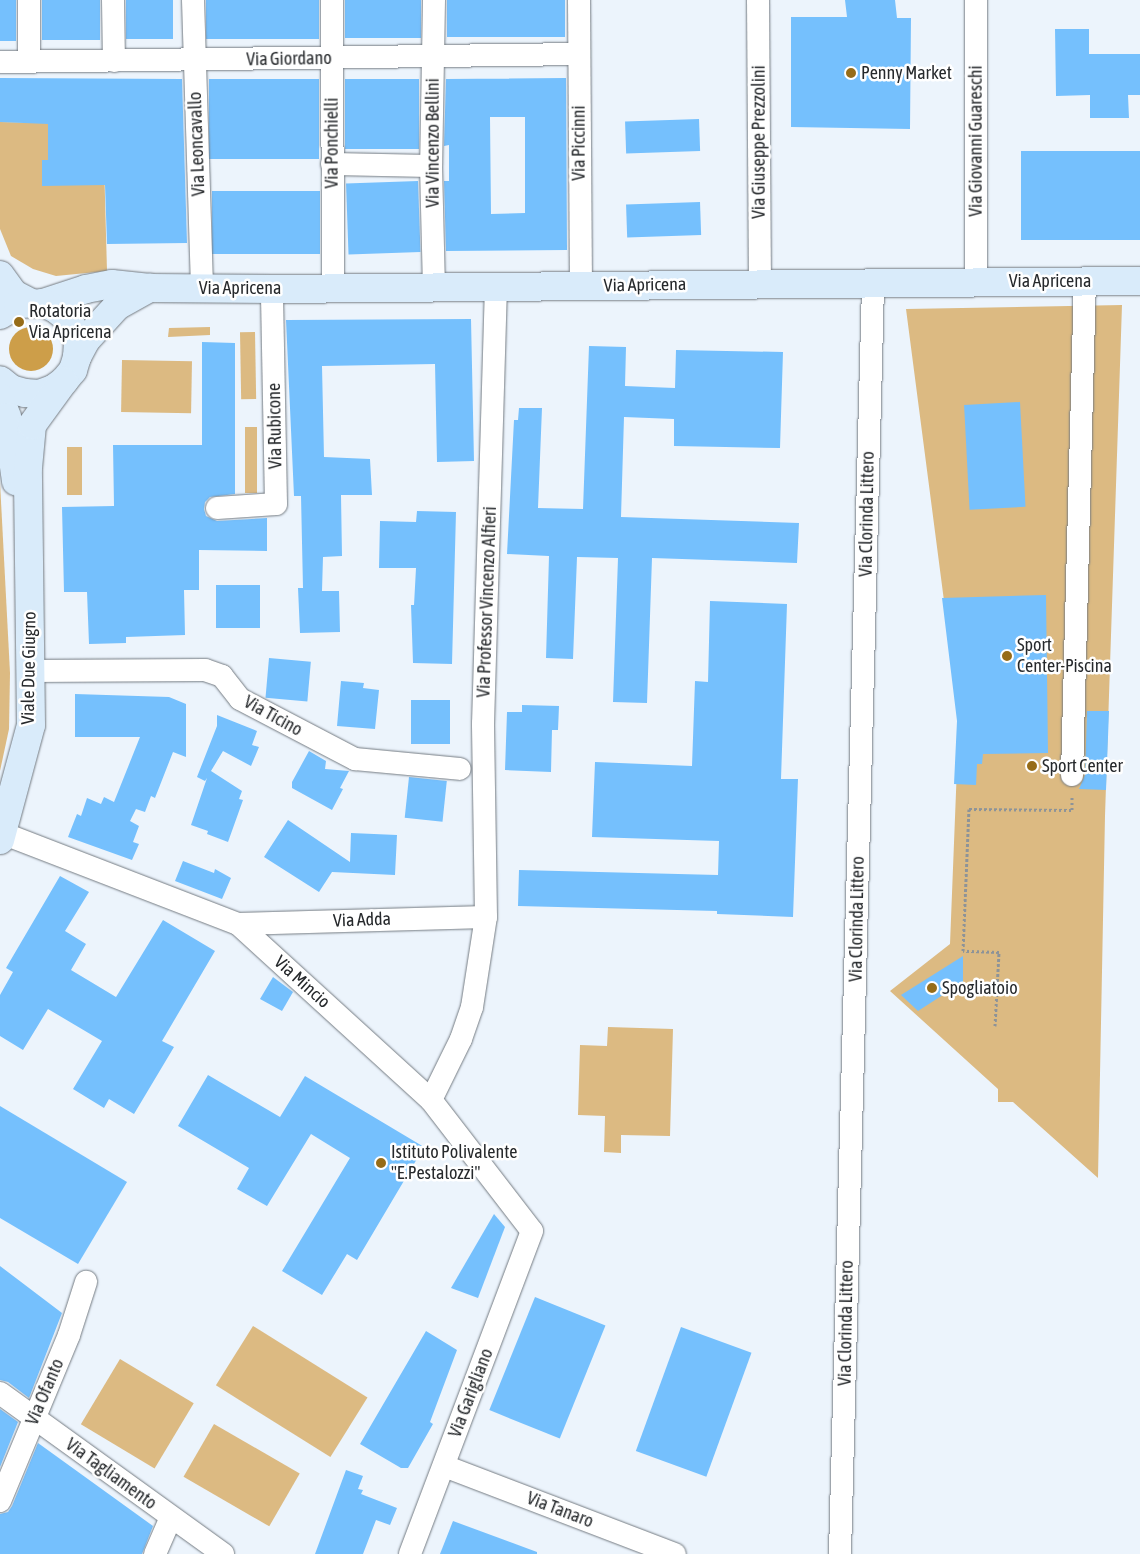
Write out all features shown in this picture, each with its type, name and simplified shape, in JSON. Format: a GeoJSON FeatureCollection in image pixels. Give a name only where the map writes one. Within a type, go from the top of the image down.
{"type":"FeatureCollection","features":[{"type":"Feature","properties":{"kind":"main road"},"geometry":{"type":"LineString","coordinates":[[0,275],[14,294],[16,307],[56,309],[67,318],[76,336],[77,357]]}},
{"type":"Feature","properties":{"kind":"main road","name":"Via Apricena"},"geometry":{"type":"LineString","coordinates":[[16,307],[112,284],[150,288],[272,288],[333,286],[496,287],[1140,281]]}},
{"type":"Feature","properties":{"kind":"main road","name":"Via Apricena"},"geometry":{"type":"LineString","coordinates":[[77,357],[86,340],[117,306],[150,288]]}},
{"type":"Feature","properties":{"kind":"main road","name":"Viale Due Giugno"},"geometry":{"type":"LineString","coordinates":[[1,836],[31,724],[28,468],[32,425],[73,370],[77,357]]}},
{"type":"Feature","properties":{"kind":"main road"},"geometry":{"type":"LineString","coordinates":[[0,380],[11,389],[39,394],[53,390],[64,381]]}},
{"type":"Feature","properties":{"kind":"main road","name":"Viale Due Giugno"},"geometry":{"type":"LineString","coordinates":[[0,397],[7,417],[30,552]]}},
{"type":"Feature","properties":{"kind":"street"},"geometry":{"type":"LineString","coordinates":[[29,0],[29,61]]}},
{"type":"Feature","properties":{"kind":"street"},"geometry":{"type":"LineString","coordinates":[[113,0],[114,61]]}},
{"type":"Feature","properties":{"kind":"street","name":"Via Leoncavallo"},"geometry":{"type":"LineString","coordinates":[[193,0],[202,287]]}},
{"type":"Feature","properties":{"kind":"street","name":"Via Ponchielli"},"geometry":{"type":"LineString","coordinates":[[332,0],[333,286]]}},
{"type":"Feature","properties":{"kind":"street","name":"Via Vincenzo Bellini"},"geometry":{"type":"LineString","coordinates":[[434,0],[431,166],[434,287]]}},
{"type":"Feature","properties":{"kind":"street","name":"Via Piccinni"},"geometry":{"type":"LineString","coordinates":[[579,0],[580,286]]}},
{"type":"Feature","properties":{"kind":"street","name":"Via Giuseppe Prezzolini"},"geometry":{"type":"LineString","coordinates":[[758,0],[760,284]]}},
{"type":"Feature","properties":{"kind":"street","name":"Via Giovanni Guareschi"},"geometry":{"type":"LineString","coordinates":[[976,0],[976,282]]}},
{"type":"Feature","properties":{"kind":"street","name":"Via Giordano"},"geometry":{"type":"LineString","coordinates":[[0,62],[579,54]]}},
{"type":"Feature","properties":{"kind":"street"},"geometry":{"type":"LineString","coordinates":[[332,164],[431,166]]}},
{"type":"Feature","properties":{"kind":"street"},"geometry":{"type":"LineString","coordinates":[[1072,775],[1085,281]]}},
{"type":"Feature","properties":{"kind":"street","name":"Via Clorinda Littero"},"geometry":{"type":"LineString","coordinates":[[840,1554],[873,283]]}},
{"type":"Feature","properties":{"kind":"street","name":"Via Professor Vincenzo Alfieri"},"geometry":{"type":"LineString","coordinates":[[431,1100],[461,1039],[472,1007],[486,917],[483,724],[496,287]]}},
{"type":"Feature","properties":{"kind":"street","name":"Via Rubicone"},"geometry":{"type":"LineString","coordinates":[[217,508],[276,504],[272,288]]}},
{"type":"Feature","properties":{"kind":"street","name":"Via Ticino"},"geometry":{"type":"LineString","coordinates":[[30,671],[206,670],[222,676],[240,699],[355,759],[460,769]]}},
{"type":"Feature","properties":{"kind":"street","name":"Via Mincio"},"geometry":{"type":"LineString","coordinates":[[1,836],[238,924],[431,1100],[532,1232]]}},
{"type":"Feature","properties":{"kind":"street","name":"Via Adda"},"geometry":{"type":"LineString","coordinates":[[238,924],[486,917]]}},
{"type":"Feature","properties":{"kind":"street","name":"Via Garigliano"},"geometry":{"type":"LineString","coordinates":[[410,1554],[532,1232]]}},
{"type":"Feature","properties":{"kind":"street","name":"Via Ofanto"},"geometry":{"type":"LineString","coordinates":[[0,1501],[33,1417],[69,1335],[86,1282]]}},
{"type":"Feature","properties":{"kind":"street","name":"Via Tagliamento"},"geometry":{"type":"LineString","coordinates":[[0,1394],[223,1554]]}},
{"type":"Feature","properties":{"kind":"street","name":"Via Tanaro"},"geometry":{"type":"LineString","coordinates":[[444,1466],[675,1554]]}},
{"type":"Feature","properties":{"kind":"street"},"geometry":{"type":"LineString","coordinates":[[155,1554],[171,1517]]}},
{"type":"Feature","properties":{"kind":"path"},"geometry":{"type":"LineString","coordinates":[[995,1026],[999,952],[962,951],[969,809],[1072,810],[1072,775]]}},
{"type":"Feature","properties":{"kind":"shaded area"},"geometry":{"type":"Polygon","coordinates":[[[0,122],[103,124],[107,271],[56,276],[33,269],[11,256],[0,229],[0,122]]]}},
{"type":"Feature","properties":{"kind":"shaded area","name":"Sport Center"},"geometry":{"type":"Polygon","coordinates":[[[1122,305],[1105,816],[1098,1178],[1013,1102],[998,1102],[998,1089],[890,991],[950,944],[959,716],[906,309],[1122,305]]]}},
{"type":"Feature","properties":{"kind":"shaded area","name":"Rotatoria Via Apricena"},"geometry":{"type":"Polygon","coordinates":[[[31,327],[43,331],[49,337],[53,349],[49,361],[43,367],[31,371],[19,367],[13,361],[9,349],[13,337],[19,331],[31,327]]]}},
{"type":"Feature","properties":{"kind":"shaded area"},"geometry":{"type":"Polygon","coordinates":[[[210,327],[210,335],[168,337],[169,328],[210,327]]]}},
{"type":"Feature","properties":{"kind":"shaded area"},"geometry":{"type":"Polygon","coordinates":[[[240,332],[255,332],[256,399],[241,399],[240,332]]]}},
{"type":"Feature","properties":{"kind":"shaded area"},"geometry":{"type":"Polygon","coordinates":[[[122,360],[192,361],[191,413],[121,412],[122,360]]]}},
{"type":"Feature","properties":{"kind":"shaded area"},"geometry":{"type":"Polygon","coordinates":[[[245,427],[257,427],[257,493],[245,493],[245,427]]]}},
{"type":"Feature","properties":{"kind":"shaded area"},"geometry":{"type":"Polygon","coordinates":[[[67,447],[82,447],[82,495],[67,495],[67,447]]]}},
{"type":"Feature","properties":{"kind":"shaded area"},"geometry":{"type":"Polygon","coordinates":[[[0,482],[10,673],[9,729],[0,771],[0,482]]]}},
{"type":"Feature","properties":{"kind":"shaded area"},"geometry":{"type":"Polygon","coordinates":[[[608,1027],[673,1029],[670,1136],[621,1135],[621,1153],[604,1152],[605,1116],[578,1115],[580,1045],[607,1046],[608,1027]]]}},
{"type":"Feature","properties":{"kind":"shaded area"},"geometry":{"type":"Polygon","coordinates":[[[253,1326],[367,1398],[330,1457],[216,1385],[253,1326]]]}},
{"type":"Feature","properties":{"kind":"shaded area"},"geometry":{"type":"Polygon","coordinates":[[[120,1359],[194,1403],[155,1468],[81,1424],[120,1359]]]}},
{"type":"Feature","properties":{"kind":"shaded area"},"geometry":{"type":"Polygon","coordinates":[[[214,1424],[300,1474],[269,1526],[184,1477],[214,1424]]]}},
{"type":"Feature","properties":{"kind":"building"},"geometry":{"type":"Polygon","coordinates":[[[0,0],[16,0],[16,41],[0,41],[0,0]]]}},
{"type":"Feature","properties":{"kind":"building"},"geometry":{"type":"Polygon","coordinates":[[[42,0],[100,0],[100,40],[42,40],[42,0]]]}},
{"type":"Feature","properties":{"kind":"building"},"geometry":{"type":"Polygon","coordinates":[[[126,0],[173,0],[173,39],[126,39],[126,0]]]}},
{"type":"Feature","properties":{"kind":"building"},"geometry":{"type":"Polygon","coordinates":[[[206,0],[319,0],[319,39],[206,39],[206,0]]]}},
{"type":"Feature","properties":{"kind":"building"},"geometry":{"type":"Polygon","coordinates":[[[345,0],[421,0],[421,38],[345,38],[345,0]]]}},
{"type":"Feature","properties":{"kind":"building"},"geometry":{"type":"Polygon","coordinates":[[[447,0],[565,0],[565,37],[447,37],[447,0]]]}},
{"type":"Feature","properties":{"kind":"building","name":"Penny Market"},"geometry":{"type":"Polygon","coordinates":[[[845,0],[895,0],[897,18],[911,18],[910,129],[791,127],[791,17],[847,17],[845,0]]]}},
{"type":"Feature","properties":{"kind":"building"},"geometry":{"type":"Polygon","coordinates":[[[1055,29],[1089,29],[1089,54],[1140,54],[1140,95],[1128,95],[1129,118],[1090,118],[1090,95],[1056,96],[1055,29]]]}},
{"type":"Feature","properties":{"kind":"building"},"geometry":{"type":"Polygon","coordinates":[[[0,78],[182,79],[187,243],[107,244],[105,185],[42,186],[42,160],[48,160],[48,124],[0,122],[0,78]]]}},
{"type":"Feature","properties":{"kind":"building"},"geometry":{"type":"Polygon","coordinates":[[[566,78],[567,250],[446,251],[444,181],[449,181],[449,145],[444,146],[446,79],[566,78]],[[490,117],[491,214],[525,213],[525,117],[490,117]]]}},
{"type":"Feature","properties":{"kind":"building"},"geometry":{"type":"Polygon","coordinates":[[[209,79],[319,79],[319,159],[209,159],[209,79]]]}},
{"type":"Feature","properties":{"kind":"building"},"geometry":{"type":"Polygon","coordinates":[[[345,79],[419,79],[419,149],[345,149],[345,79]]]}},
{"type":"Feature","properties":{"kind":"building"},"geometry":{"type":"Polygon","coordinates":[[[699,119],[700,151],[626,154],[625,122],[699,119]]]}},
{"type":"Feature","properties":{"kind":"building"},"geometry":{"type":"Polygon","coordinates":[[[1021,151],[1140,151],[1140,240],[1021,240],[1021,151]]]}},
{"type":"Feature","properties":{"kind":"building"},"geometry":{"type":"Polygon","coordinates":[[[418,181],[420,252],[349,254],[346,184],[418,181]]]}},
{"type":"Feature","properties":{"kind":"building"},"geometry":{"type":"Polygon","coordinates":[[[212,191],[320,191],[320,254],[212,254],[212,191]]]}},
{"type":"Feature","properties":{"kind":"building"},"geometry":{"type":"Polygon","coordinates":[[[700,202],[701,235],[627,238],[626,205],[700,202]]]}},
{"type":"Feature","properties":{"kind":"building"},"geometry":{"type":"Polygon","coordinates":[[[471,319],[474,461],[437,462],[435,364],[322,366],[324,457],[370,459],[372,495],[341,495],[342,556],[323,557],[322,591],[339,591],[340,632],[300,633],[298,588],[303,588],[301,496],[294,496],[286,320],[471,319]]]}},
{"type":"Feature","properties":{"kind":"building"},"geometry":{"type":"Polygon","coordinates":[[[202,342],[235,343],[235,494],[210,497],[205,502],[206,516],[217,521],[267,518],[267,551],[199,550],[199,590],[184,590],[185,635],[126,637],[126,643],[89,644],[87,592],[64,592],[62,507],[114,506],[113,445],[202,445],[202,342]]]}},
{"type":"Feature","properties":{"kind":"building"},"geometry":{"type":"Polygon","coordinates":[[[589,346],[626,347],[625,386],[675,388],[676,350],[783,352],[780,448],[674,446],[674,419],[624,417],[621,517],[799,523],[797,563],[652,558],[647,703],[613,702],[618,558],[577,557],[573,659],[546,658],[549,556],[507,554],[514,420],[518,420],[519,408],[542,408],[538,508],[583,509],[589,346]]]}},
{"type":"Feature","properties":{"kind":"building"},"geometry":{"type":"Polygon","coordinates":[[[1020,402],[1025,507],[970,510],[964,405],[1020,402]]]}},
{"type":"Feature","properties":{"kind":"building"},"geometry":{"type":"Polygon","coordinates":[[[417,511],[456,512],[452,664],[413,663],[411,605],[414,605],[416,568],[379,568],[380,521],[416,522],[417,511]]]}},
{"type":"Feature","properties":{"kind":"building"},"geometry":{"type":"Polygon","coordinates":[[[216,585],[260,585],[260,628],[216,628],[216,585]]]}},
{"type":"Feature","properties":{"kind":"building","name":"Sport Center-Piscina"},"geometry":{"type":"Polygon","coordinates":[[[1046,595],[1048,753],[983,754],[982,764],[977,764],[976,785],[954,784],[957,721],[942,598],[1046,595]]]}},
{"type":"Feature","properties":{"kind":"building"},"geometry":{"type":"Polygon","coordinates":[[[710,601],[787,604],[781,779],[798,779],[793,917],[717,914],[717,911],[518,906],[519,870],[718,875],[719,841],[592,837],[595,762],[692,766],[695,681],[708,682],[710,601]]]}},
{"type":"Feature","properties":{"kind":"building"},"geometry":{"type":"Polygon","coordinates":[[[269,658],[311,662],[307,702],[266,698],[269,658]]]}},
{"type":"Feature","properties":{"kind":"building"},"geometry":{"type":"Polygon","coordinates":[[[341,681],[364,683],[363,688],[379,690],[375,729],[337,726],[341,681]]]}},
{"type":"Feature","properties":{"kind":"building"},"geometry":{"type":"Polygon","coordinates":[[[75,694],[169,697],[186,704],[186,757],[173,752],[155,798],[151,796],[145,812],[136,809],[130,821],[139,826],[133,842],[139,844],[132,860],[68,837],[77,814],[81,816],[87,798],[101,804],[104,797],[114,802],[140,737],[75,737],[75,694]]]}},
{"type":"Feature","properties":{"kind":"building"},"geometry":{"type":"Polygon","coordinates":[[[411,700],[450,700],[450,744],[411,744],[411,700]]]}},
{"type":"Feature","properties":{"kind":"building"},"geometry":{"type":"Polygon","coordinates":[[[522,705],[559,706],[558,730],[552,730],[551,772],[505,770],[507,712],[522,712],[522,705]]]}},
{"type":"Feature","properties":{"kind":"building"},"geometry":{"type":"Polygon","coordinates":[[[1087,711],[1109,711],[1106,790],[1079,789],[1085,775],[1087,711]]]}},
{"type":"Feature","properties":{"kind":"building"},"geometry":{"type":"Polygon","coordinates":[[[217,715],[257,731],[252,745],[259,747],[251,766],[223,751],[211,771],[242,791],[239,799],[243,800],[228,842],[207,834],[208,831],[191,825],[207,778],[205,781],[197,777],[217,726],[217,715]]]}},
{"type":"Feature","properties":{"kind":"building"},"geometry":{"type":"Polygon","coordinates":[[[309,751],[326,761],[325,769],[349,771],[340,788],[343,789],[332,810],[292,788],[292,782],[309,751]]]}},
{"type":"Feature","properties":{"kind":"building"},"geometry":{"type":"Polygon","coordinates":[[[409,777],[447,781],[443,822],[405,818],[409,777]]]}},
{"type":"Feature","properties":{"kind":"building"},"geometry":{"type":"Polygon","coordinates":[[[288,820],[350,862],[351,833],[397,835],[395,875],[332,872],[319,892],[264,857],[288,820]]]}},
{"type":"Feature","properties":{"kind":"building"},"geometry":{"type":"Polygon","coordinates":[[[183,861],[214,873],[215,869],[231,878],[222,899],[175,881],[183,861]]]}},
{"type":"Feature","properties":{"kind":"building"},"geometry":{"type":"Polygon","coordinates":[[[60,876],[89,892],[65,931],[86,944],[71,970],[116,997],[163,920],[215,951],[162,1041],[174,1047],[134,1114],[109,1099],[104,1108],[73,1089],[102,1041],[48,1009],[23,1050],[0,1036],[0,995],[13,972],[6,968],[60,876]]]}},
{"type":"Feature","properties":{"kind":"building","name":"Spogliatoio"},"geometry":{"type":"Polygon","coordinates":[[[963,956],[963,982],[918,1011],[901,995],[963,956]]]}},
{"type":"Feature","properties":{"kind":"building"},"geometry":{"type":"Polygon","coordinates":[[[273,977],[293,992],[282,1011],[260,999],[273,977]]]}},
{"type":"Feature","properties":{"kind":"building","name":"Istituto Polivalente \"E.Pestalozzi\""},"geometry":{"type":"Polygon","coordinates":[[[208,1075],[280,1117],[305,1076],[424,1147],[357,1260],[347,1254],[322,1295],[282,1271],[350,1158],[311,1134],[267,1206],[237,1189],[249,1168],[178,1126],[208,1075]]]}},
{"type":"Feature","properties":{"kind":"building"},"geometry":{"type":"Polygon","coordinates":[[[0,1106],[127,1182],[78,1264],[0,1218],[0,1106]]]}},
{"type":"Feature","properties":{"kind":"building"},"geometry":{"type":"Polygon","coordinates":[[[494,1214],[505,1227],[478,1298],[451,1288],[494,1214]]]}},
{"type":"Feature","properties":{"kind":"building"},"geometry":{"type":"Polygon","coordinates":[[[0,1266],[62,1313],[29,1398],[8,1382],[0,1380],[0,1266]]]}},
{"type":"Feature","properties":{"kind":"building"},"geometry":{"type":"Polygon","coordinates":[[[535,1297],[605,1325],[560,1439],[489,1410],[535,1297]]]}},
{"type":"Feature","properties":{"kind":"building"},"geometry":{"type":"Polygon","coordinates":[[[681,1327],[751,1353],[706,1477],[636,1451],[681,1327]]]}},
{"type":"Feature","properties":{"kind":"building"},"geometry":{"type":"Polygon","coordinates":[[[426,1331],[457,1350],[430,1422],[433,1424],[408,1468],[401,1468],[360,1444],[426,1331]]]}},
{"type":"Feature","properties":{"kind":"building"},"geometry":{"type":"Polygon","coordinates":[[[0,1409],[18,1422],[0,1467],[0,1409]]]}},
{"type":"Feature","properties":{"kind":"building"},"geometry":{"type":"Polygon","coordinates":[[[38,1443],[153,1526],[142,1554],[0,1554],[0,1514],[8,1512],[12,1506],[38,1443]]]}},
{"type":"Feature","properties":{"kind":"building"},"geometry":{"type":"Polygon","coordinates":[[[346,1470],[363,1476],[358,1489],[363,1490],[361,1494],[397,1508],[390,1525],[376,1520],[363,1554],[315,1554],[346,1470]]]}},
{"type":"Feature","properties":{"kind":"building"},"geometry":{"type":"Polygon","coordinates":[[[453,1521],[537,1552],[537,1554],[440,1554],[453,1521]]]}},
{"type":"Feature","properties":{"kind":"place","name":"Penny Market"},"geometry":{"type":"Point","coordinates":[851,73]}},
{"type":"Feature","properties":{"kind":"place","name":"Rotatoria Via Apricena"},"geometry":{"type":"Point","coordinates":[19,322]}},
{"type":"Feature","properties":{"kind":"place","name":"Sport Center-Piscina"},"geometry":{"type":"Point","coordinates":[1007,656]}},
{"type":"Feature","properties":{"kind":"place","name":"Sport Center"},"geometry":{"type":"Point","coordinates":[1032,766]}},
{"type":"Feature","properties":{"kind":"place","name":"Spogliatoio"},"geometry":{"type":"Point","coordinates":[932,988]}},
{"type":"Feature","properties":{"kind":"place","name":"Istituto Polivalente \"E.Pestalozzi\""},"geometry":{"type":"Point","coordinates":[381,1163]}}]}
